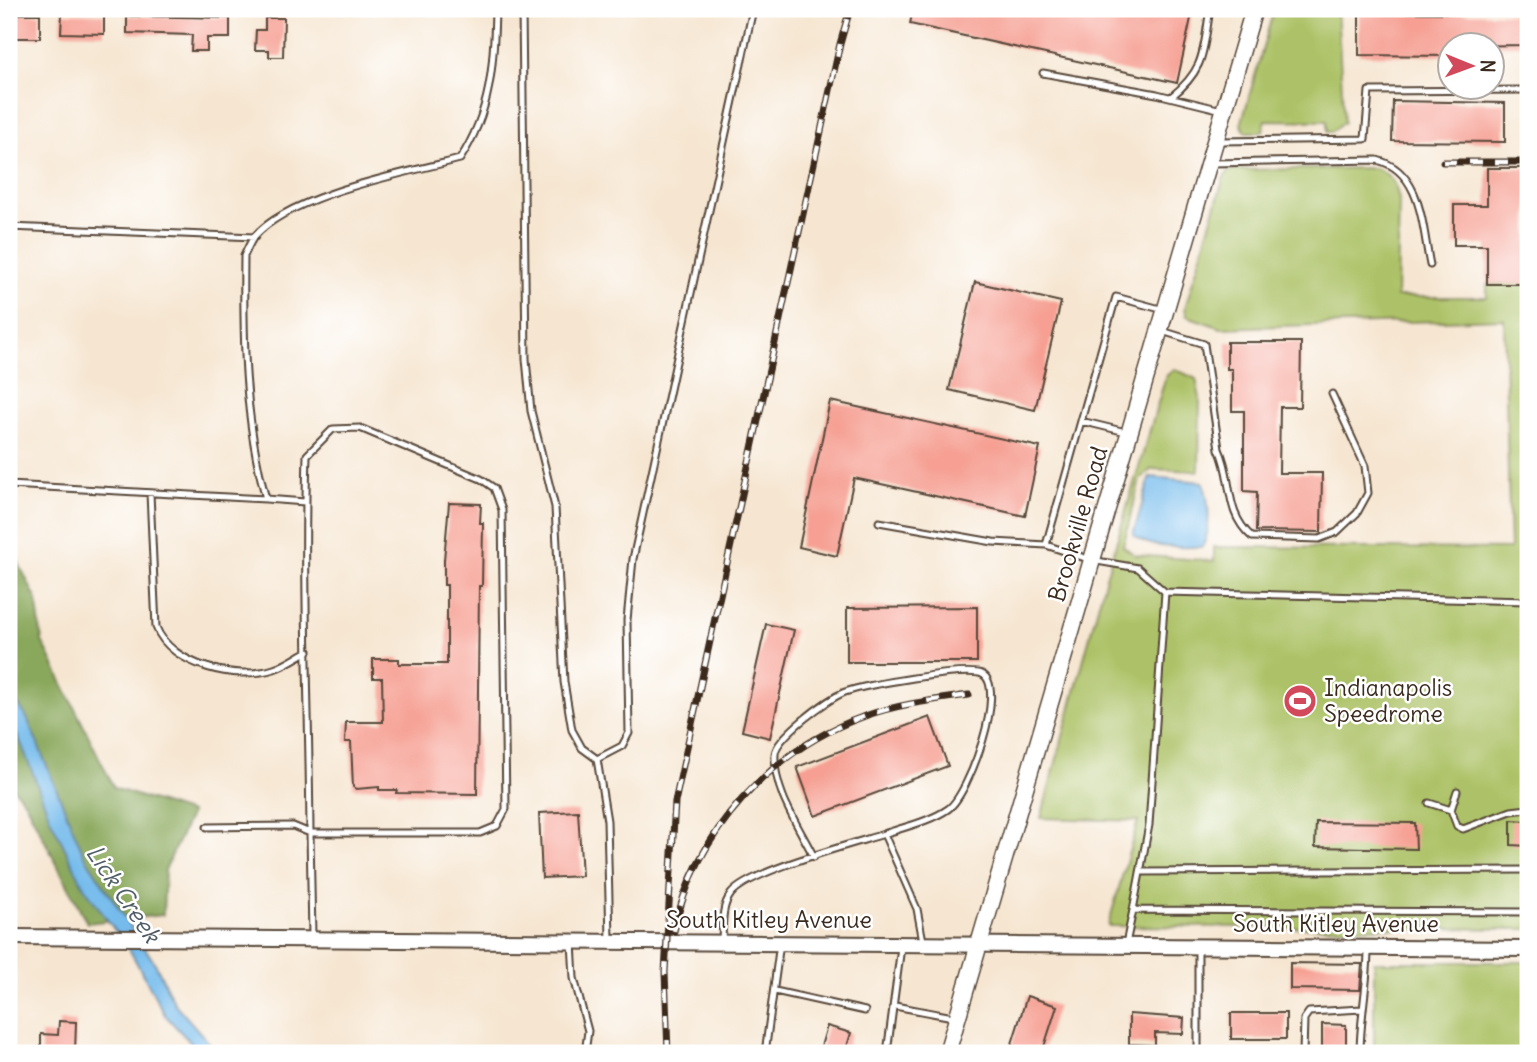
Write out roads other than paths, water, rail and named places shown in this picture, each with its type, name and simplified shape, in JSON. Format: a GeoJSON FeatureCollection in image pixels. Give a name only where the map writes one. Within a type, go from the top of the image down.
{"type":"FeatureCollection","features":[{"type":"Feature","properties":{"kind":"main road","name":"Brookville Road"},"geometry":{"type":"LineString","coordinates":[[947,1053],[1254,9]]}},
{"type":"Feature","properties":{"kind":"street","name":"South Kitley Avenue"},"geometry":{"type":"LineString","coordinates":[[9,937],[1528,948]]}},
{"type":"Feature","properties":{"kind":"lane"},"geometry":{"type":"LineString","coordinates":[[266,499],[254,454],[246,399],[244,256],[255,237],[282,216],[331,194],[460,159],[477,133],[494,65],[495,9]]}},
{"type":"Feature","properties":{"kind":"lane"},"geometry":{"type":"LineString","coordinates":[[522,9],[526,359],[531,411],[555,507],[564,682],[572,730],[582,748],[597,759],[607,821],[610,942]]}},
{"type":"Feature","properties":{"kind":"lane"},"geometry":{"type":"LineString","coordinates":[[597,759],[622,746],[629,733],[627,620],[633,559],[753,9]]}},
{"type":"Feature","properties":{"kind":"lane"},"geometry":{"type":"LineString","coordinates":[[1171,97],[1194,78],[1200,65],[1210,9]]}},
{"type":"Feature","properties":{"kind":"lane"},"geometry":{"type":"LineString","coordinates":[[1043,74],[1171,97],[1224,111]]}},
{"type":"Feature","properties":{"kind":"lane"},"geometry":{"type":"LineString","coordinates":[[1215,141],[1365,139],[1369,91],[1528,90]]}},
{"type":"Feature","properties":{"kind":"lane"},"geometry":{"type":"LineString","coordinates":[[1208,163],[1377,160],[1393,164],[1410,180],[1430,265]]}},
{"type":"Feature","properties":{"kind":"lane"},"geometry":{"type":"LineString","coordinates":[[9,227],[255,237]]}},
{"type":"Feature","properties":{"kind":"lane"},"geometry":{"type":"LineString","coordinates":[[1046,545],[1116,298],[1165,310]]}},
{"type":"Feature","properties":{"kind":"lane"},"geometry":{"type":"LineString","coordinates":[[1159,330],[1204,344],[1219,449],[1226,465],[1232,510],[1239,525],[1252,537],[1319,539],[1337,532],[1357,513],[1368,493],[1365,466],[1332,394]]}},
{"type":"Feature","properties":{"kind":"lane"},"geometry":{"type":"LineString","coordinates":[[1081,421],[1128,433]]}},
{"type":"Feature","properties":{"kind":"lane"},"geometry":{"type":"LineString","coordinates":[[207,827],[293,826],[310,833],[480,833],[497,826],[506,809],[508,782],[502,510],[494,488],[481,479],[360,428],[333,429],[307,455],[305,502],[308,652],[310,833],[312,940]]}},
{"type":"Feature","properties":{"kind":"lane"},"geometry":{"type":"LineString","coordinates":[[9,485],[305,502]]}},
{"type":"Feature","properties":{"kind":"lane"},"geometry":{"type":"LineString","coordinates":[[150,493],[156,627],[160,638],[176,654],[211,668],[251,673],[275,669],[308,652]]}},
{"type":"Feature","properties":{"kind":"lane"},"geometry":{"type":"LineString","coordinates":[[879,522],[993,542],[1046,545],[1091,560],[1138,568],[1165,592],[1528,601]]}},
{"type":"Feature","properties":{"kind":"lane"},"geometry":{"type":"LineString","coordinates":[[1125,946],[1149,825],[1165,592]]}},
{"type":"Feature","properties":{"kind":"lane"},"geometry":{"type":"LineString","coordinates":[[722,943],[724,909],[732,892],[752,878],[884,834],[947,810],[968,786],[993,695],[992,686],[981,674],[894,681],[843,693],[784,734],[775,751],[779,790],[814,857]]}},
{"type":"Feature","properties":{"kind":"lane"},"geometry":{"type":"LineString","coordinates":[[1457,791],[1451,810],[1457,826],[1463,829],[1511,811],[1528,809]]}},
{"type":"Feature","properties":{"kind":"lane"},"geometry":{"type":"LineString","coordinates":[[1429,803],[1451,810]]}},
{"type":"Feature","properties":{"kind":"lane"},"geometry":{"type":"LineString","coordinates":[[884,834],[917,909],[923,944]]}},
{"type":"Feature","properties":{"kind":"lane"},"geometry":{"type":"LineString","coordinates":[[1140,872],[1528,870]]}},
{"type":"Feature","properties":{"kind":"lane"},"geometry":{"type":"LineString","coordinates":[[1132,910],[1528,912]]}},
{"type":"Feature","properties":{"kind":"lane"},"geometry":{"type":"LineString","coordinates":[[572,942],[574,978],[588,1031],[585,1053]]}},
{"type":"Feature","properties":{"kind":"lane"},"geometry":{"type":"LineString","coordinates":[[765,1053],[780,943]]}},
{"type":"Feature","properties":{"kind":"lane"},"geometry":{"type":"LineString","coordinates":[[887,1053],[901,944]]}},
{"type":"Feature","properties":{"kind":"lane"},"geometry":{"type":"LineString","coordinates":[[1198,946],[1198,1053]]}},
{"type":"Feature","properties":{"kind":"lane"},"geometry":{"type":"LineString","coordinates":[[1360,1053],[1362,1009],[1368,986],[1368,947]]}},
{"type":"Feature","properties":{"kind":"lane"},"geometry":{"type":"LineString","coordinates":[[775,991],[865,1011]]}},
{"type":"Feature","properties":{"kind":"lane"},"geometry":{"type":"LineString","coordinates":[[895,1006],[958,1018]]}},
{"type":"Feature","properties":{"kind":"lane"},"geometry":{"type":"LineString","coordinates":[[1303,1053],[1304,1019],[1309,1012],[1362,1009]]}},
{"type":"Feature","properties":{"kind":"water"},"geometry":{"type":"Polygon","coordinates":[[[1150,477],[1203,482],[1209,515],[1202,547],[1157,545],[1133,535],[1150,477]]]}},
{"type":"Feature","properties":{"kind":"water","name":"Lick Creek"},"geometry":{"type":"Polygon","coordinates":[[[9,690],[27,718],[84,855],[156,965],[174,1003],[218,1053],[200,1053],[165,1015],[133,956],[84,887],[51,820],[19,738],[9,723],[9,690]]]}},
{"type":"Feature","properties":{"kind":"railway"},"geometry":{"type":"LineString","coordinates":[[668,1053],[665,972],[675,802],[840,44],[850,9]]}},
{"type":"Feature","properties":{"kind":"railway"},"geometry":{"type":"LineString","coordinates":[[1443,162],[1528,162]]}},
{"type":"Feature","properties":{"kind":"railway"},"geometry":{"type":"LineString","coordinates":[[674,931],[684,895],[699,861],[742,799],[769,773],[798,750],[865,716],[904,705],[969,695]]}},
{"type":"Feature","properties":{"kind":"place","name":"Indianapolis Speedrome"},"geometry":{"type":"Point","coordinates":[1300,701]}}]}
